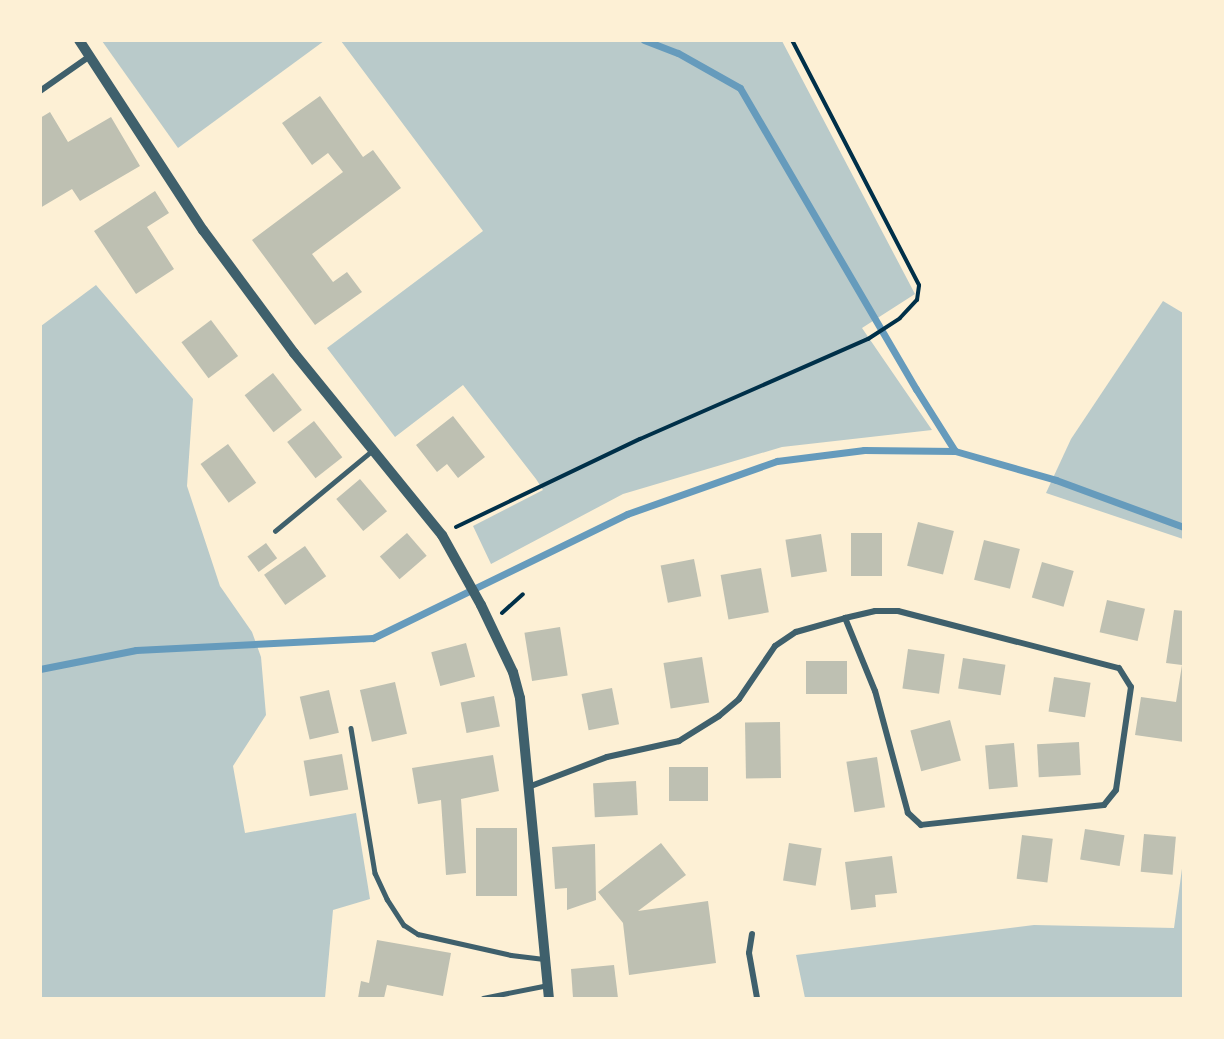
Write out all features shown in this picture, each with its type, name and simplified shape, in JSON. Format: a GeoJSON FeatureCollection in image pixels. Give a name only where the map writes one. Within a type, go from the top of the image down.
{"type":"FeatureCollection","features":[{"type":"Feature","properties":{"kind":"street"},"geometry":{"type":"LineString","coordinates":[[79,40],[203,230],[294,353],[442,535],[490,623],[513,672],[520,698],[531,786],[549,999]]}},
{"type":"Feature","properties":{"kind":"street"},"geometry":{"type":"LineString","coordinates":[[40,92],[90,56]]}},
{"type":"Feature","properties":{"kind":"street"},"geometry":{"type":"LineString","coordinates":[[531,786],[607,757],[679,741],[719,716],[739,699],[765,657],[785,637],[845,618],[875,611],[898,611],[1119,668],[1131,687],[1116,790],[1104,805],[921,825],[908,813],[875,691],[845,618]]}},
{"type":"Feature","properties":{"kind":"street"},"geometry":{"type":"LineString","coordinates":[[752,934],[749,953],[757,999]]}},
{"type":"Feature","properties":{"kind":"lane"},"geometry":{"type":"LineString","coordinates":[[274,531],[373,450]]}},
{"type":"Feature","properties":{"kind":"lane"},"geometry":{"type":"LineString","coordinates":[[351,728],[375,873],[387,899],[404,925],[418,934],[511,956],[546,959]]}},
{"type":"Feature","properties":{"kind":"lane"},"geometry":{"type":"LineString","coordinates":[[483,999],[548,985]]}},
{"type":"Feature","properties":{"kind":"path"},"geometry":{"type":"LineString","coordinates":[[442,535],[467,520],[629,444],[868,339],[900,318],[917,300],[919,285],[792,40]]}},
{"type":"Feature","properties":{"kind":"path"},"geometry":{"type":"LineString","coordinates":[[490,623],[524,594]]}},
{"type":"Feature","properties":{"kind":"shaded area"},"geometry":{"type":"Polygon","coordinates":[[[102,41],[324,41],[178,148],[102,41]]]}},
{"type":"Feature","properties":{"kind":"shaded area"},"geometry":{"type":"Polygon","coordinates":[[[341,41],[782,41],[915,294],[862,328],[932,430],[782,447],[623,494],[491,564],[473,526],[543,490],[536,479],[463,385],[395,437],[327,348],[483,231],[341,41]]]}},
{"type":"Feature","properties":{"kind":"shaded area"},"geometry":{"type":"Polygon","coordinates":[[[96,285],[193,399],[187,486],[220,586],[252,632],[261,657],[266,715],[233,766],[245,833],[356,813],[370,899],[333,910],[325,998],[41,998],[41,326],[96,285]]]}},
{"type":"Feature","properties":{"kind":"shaded area"},"geometry":{"type":"Polygon","coordinates":[[[1163,301],[1183,313],[1183,539],[1046,493],[1071,439],[1163,301]]]}},
{"type":"Feature","properties":{"kind":"shaded area"},"geometry":{"type":"Polygon","coordinates":[[[1183,861],[1183,998],[805,998],[796,955],[1034,925],[1174,928],[1183,861]]]}},
{"type":"Feature","properties":{"kind":"building"},"geometry":{"type":"Polygon","coordinates":[[[320,96],[363,157],[373,150],[401,188],[312,254],[333,282],[347,272],[362,292],[315,325],[252,240],[343,172],[328,153],[312,165],[282,123],[320,96]]]}},
{"type":"Feature","properties":{"kind":"building"},"geometry":{"type":"Polygon","coordinates":[[[50,112],[68,142],[111,117],[140,166],[80,201],[72,189],[40,208],[40,118],[50,112]]]}},
{"type":"Feature","properties":{"kind":"building"},"geometry":{"type":"Polygon","coordinates":[[[155,191],[169,213],[147,227],[174,269],[136,294],[94,231],[155,191]]]}},
{"type":"Feature","properties":{"kind":"building"},"geometry":{"type":"Polygon","coordinates":[[[211,320],[238,356],[209,378],[181,342],[211,320]]]}},
{"type":"Feature","properties":{"kind":"building"},"geometry":{"type":"Polygon","coordinates":[[[273,373],[302,410],[274,432],[245,395],[273,373]]]}},
{"type":"Feature","properties":{"kind":"building"},"geometry":{"type":"Polygon","coordinates":[[[453,416],[485,457],[458,478],[447,464],[437,472],[416,445],[453,416]]]}},
{"type":"Feature","properties":{"kind":"building"},"geometry":{"type":"Polygon","coordinates":[[[314,421],[342,457],[316,478],[287,442],[314,421]]]}},
{"type":"Feature","properties":{"kind":"building"},"geometry":{"type":"Polygon","coordinates":[[[228,444],[256,483],[229,503],[200,464],[228,444]]]}},
{"type":"Feature","properties":{"kind":"building"},"geometry":{"type":"Polygon","coordinates":[[[360,479],[387,511],[363,531],[336,499],[360,479]]]}},
{"type":"Feature","properties":{"kind":"building"},"geometry":{"type":"Polygon","coordinates":[[[918,522],[954,531],[943,575],[907,566],[918,522]]]}},
{"type":"Feature","properties":{"kind":"building"},"geometry":{"type":"Polygon","coordinates":[[[407,533],[427,556],[400,579],[380,557],[407,533]]]}},
{"type":"Feature","properties":{"kind":"building"},"geometry":{"type":"Polygon","coordinates":[[[851,533],[882,533],[882,576],[851,576],[851,533]]]}},
{"type":"Feature","properties":{"kind":"building"},"geometry":{"type":"Polygon","coordinates":[[[821,534],[827,572],[791,577],[785,540],[821,534]]]}},
{"type":"Feature","properties":{"kind":"building"},"geometry":{"type":"Polygon","coordinates":[[[984,540],[1020,549],[1010,589],[974,580],[984,540]]]}},
{"type":"Feature","properties":{"kind":"building"},"geometry":{"type":"Polygon","coordinates":[[[266,543],[277,558],[259,572],[247,557],[266,543]]]}},
{"type":"Feature","properties":{"kind":"building"},"geometry":{"type":"Polygon","coordinates":[[[305,546],[326,576],[285,605],[264,575],[305,546]]]}},
{"type":"Feature","properties":{"kind":"building"},"geometry":{"type":"Polygon","coordinates":[[[694,559],[701,596],[668,603],[661,565],[694,559]]]}},
{"type":"Feature","properties":{"kind":"building"},"geometry":{"type":"Polygon","coordinates":[[[1042,562],[1074,571],[1064,607],[1032,598],[1042,562]]]}},
{"type":"Feature","properties":{"kind":"building"},"geometry":{"type":"Polygon","coordinates":[[[761,568],[769,612],[728,619],[721,575],[761,568]]]}},
{"type":"Feature","properties":{"kind":"building"},"geometry":{"type":"Polygon","coordinates":[[[1107,600],[1145,609],[1138,641],[1100,632],[1107,600]]]}},
{"type":"Feature","properties":{"kind":"building"},"geometry":{"type":"Polygon","coordinates":[[[1174,610],[1184,611],[1184,742],[1135,735],[1141,697],[1176,702],[1182,665],[1166,663],[1174,610]]]}},
{"type":"Feature","properties":{"kind":"building"},"geometry":{"type":"Polygon","coordinates":[[[560,627],[568,675],[532,681],[524,633],[560,627]]]}},
{"type":"Feature","properties":{"kind":"building"},"geometry":{"type":"Polygon","coordinates":[[[466,643],[475,677],[440,686],[431,652],[466,643]]]}},
{"type":"Feature","properties":{"kind":"building"},"geometry":{"type":"Polygon","coordinates":[[[908,649],[945,654],[939,694],[902,689],[908,649]]]}},
{"type":"Feature","properties":{"kind":"building"},"geometry":{"type":"Polygon","coordinates":[[[702,657],[709,702],[671,709],[663,663],[702,657]]]}},
{"type":"Feature","properties":{"kind":"building"},"geometry":{"type":"Polygon","coordinates":[[[963,658],[1005,665],[1001,695],[958,689],[963,658]]]}},
{"type":"Feature","properties":{"kind":"building"},"geometry":{"type":"Polygon","coordinates":[[[806,661],[847,661],[847,694],[806,694],[806,661]]]}},
{"type":"Feature","properties":{"kind":"building"},"geometry":{"type":"Polygon","coordinates":[[[1054,677],[1091,683],[1085,717],[1049,712],[1054,677]]]}},
{"type":"Feature","properties":{"kind":"building"},"geometry":{"type":"Polygon","coordinates":[[[395,682],[407,734],[372,742],[360,690],[395,682]]]}},
{"type":"Feature","properties":{"kind":"building"},"geometry":{"type":"Polygon","coordinates":[[[612,688],[619,724],[589,730],[582,694],[612,688]]]}},
{"type":"Feature","properties":{"kind":"building"},"geometry":{"type":"Polygon","coordinates":[[[329,690],[339,733],[310,740],[300,697],[329,690]]]}},
{"type":"Feature","properties":{"kind":"building"},"geometry":{"type":"Polygon","coordinates":[[[494,696],[500,726],[467,733],[461,702],[494,696]]]}},
{"type":"Feature","properties":{"kind":"building"},"geometry":{"type":"Polygon","coordinates":[[[950,720],[961,761],[921,771],[910,731],[950,720]]]}},
{"type":"Feature","properties":{"kind":"building"},"geometry":{"type":"Polygon","coordinates":[[[780,722],[781,778],[746,779],[745,723],[780,722]]]}},
{"type":"Feature","properties":{"kind":"building"},"geometry":{"type":"Polygon","coordinates":[[[1079,742],[1081,775],[1039,777],[1037,744],[1079,742]]]}},
{"type":"Feature","properties":{"kind":"building"},"geometry":{"type":"Polygon","coordinates":[[[1014,743],[1018,787],[989,789],[985,746],[1014,743]]]}},
{"type":"Feature","properties":{"kind":"building"},"geometry":{"type":"Polygon","coordinates":[[[342,754],[348,789],[310,796],[304,761],[342,754]]]}},
{"type":"Feature","properties":{"kind":"building"},"geometry":{"type":"Polygon","coordinates":[[[493,755],[499,791],[461,799],[466,873],[446,875],[441,800],[418,804],[412,768],[493,755]]]}},
{"type":"Feature","properties":{"kind":"building"},"geometry":{"type":"Polygon","coordinates":[[[877,757],[885,807],[854,812],[846,762],[877,757]]]}},
{"type":"Feature","properties":{"kind":"building"},"geometry":{"type":"Polygon","coordinates":[[[669,767],[708,767],[708,801],[669,801],[669,767]]]}},
{"type":"Feature","properties":{"kind":"building"},"geometry":{"type":"Polygon","coordinates":[[[636,781],[638,815],[595,817],[593,783],[636,781]]]}},
{"type":"Feature","properties":{"kind":"building"},"geometry":{"type":"Polygon","coordinates":[[[476,828],[517,828],[517,896],[476,896],[476,828]]]}},
{"type":"Feature","properties":{"kind":"building"},"geometry":{"type":"Polygon","coordinates":[[[1085,829],[1125,835],[1120,866],[1080,860],[1085,829]]]}},
{"type":"Feature","properties":{"kind":"building"},"geometry":{"type":"Polygon","coordinates":[[[1144,834],[1176,837],[1173,875],[1141,872],[1144,834]]]}},
{"type":"Feature","properties":{"kind":"building"},"geometry":{"type":"Polygon","coordinates":[[[1022,835],[1053,839],[1047,882],[1017,879],[1022,835]]]}},
{"type":"Feature","properties":{"kind":"building"},"geometry":{"type":"Polygon","coordinates":[[[661,843],[686,875],[638,911],[708,901],[716,963],[629,975],[623,923],[598,892],[661,843]]]}},
{"type":"Feature","properties":{"kind":"building"},"geometry":{"type":"Polygon","coordinates":[[[789,843],[822,848],[816,886],[783,881],[789,843]]]}},
{"type":"Feature","properties":{"kind":"building"},"geometry":{"type":"Polygon","coordinates":[[[595,844],[596,900],[567,910],[567,888],[555,889],[552,847],[595,844]]]}},
{"type":"Feature","properties":{"kind":"building"},"geometry":{"type":"Polygon","coordinates":[[[892,856],[897,893],[875,895],[876,907],[851,910],[845,862],[892,856]]]}},
{"type":"Feature","properties":{"kind":"building"},"geometry":{"type":"Polygon","coordinates":[[[377,940],[451,953],[443,996],[387,985],[384,998],[358,998],[361,981],[369,983],[377,940]]]}},
{"type":"Feature","properties":{"kind":"building"},"geometry":{"type":"Polygon","coordinates":[[[614,965],[618,998],[573,998],[571,969],[614,965]]]}},
{"type":"Feature","properties":{"kind":"waterway"},"geometry":{"type":"LineString","coordinates":[[644,40],[678,53],[740,88],[916,389],[955,451]]}},
{"type":"Feature","properties":{"kind":"waterway"},"geometry":{"type":"LineString","coordinates":[[40,669],[136,650],[373,638],[627,514],[777,461],[864,450],[955,451],[1056,480],[1184,527]]}}]}
